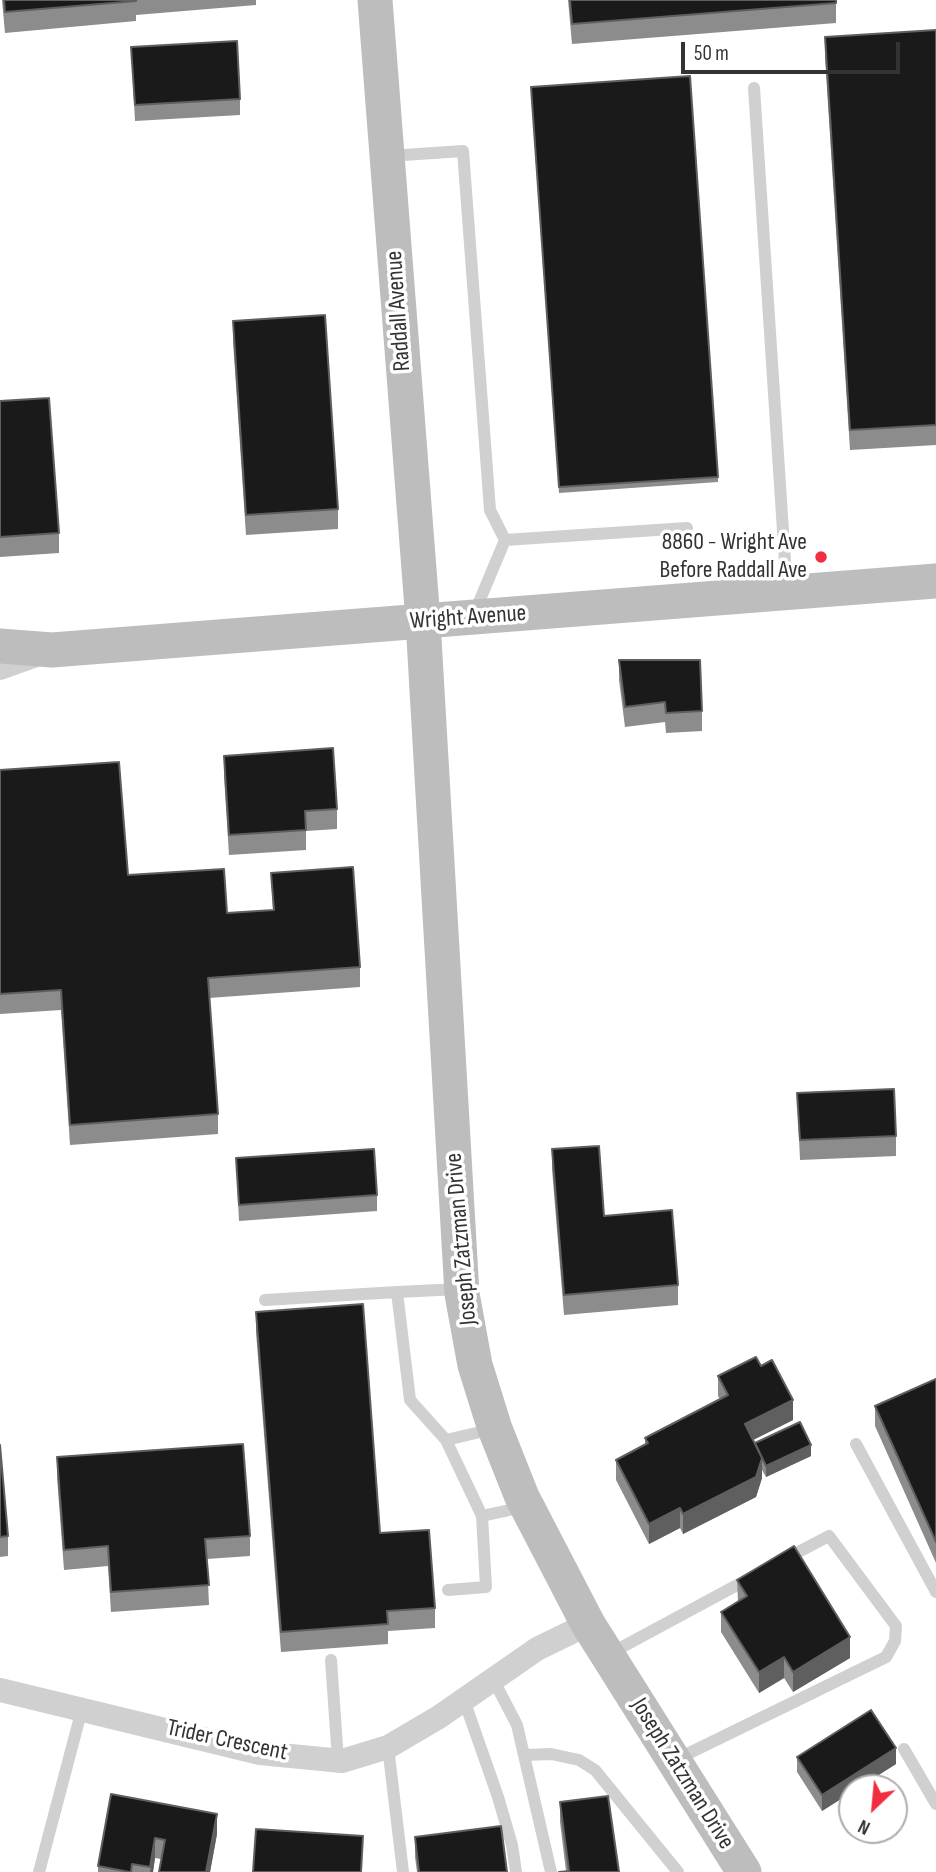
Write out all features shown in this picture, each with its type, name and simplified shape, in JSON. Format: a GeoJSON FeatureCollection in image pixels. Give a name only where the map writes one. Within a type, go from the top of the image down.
{"type":"FeatureCollection","features":[{"type":"Feature","properties":{"kind":"street","name":"Raddall Avenue"},"geometry":{"type":"LineString","coordinates":[[378,2],[387,156],[423,621]]}},
{"type":"Feature","properties":{"kind":"street","name":"Wright Avenue"},"geometry":{"type":"LineString","coordinates":[[0,646],[52,650],[936,582]]}},
{"type":"Feature","properties":{"kind":"street","name":"Joseph Zatzman Drive"},"geometry":{"type":"LineString","coordinates":[[423,621],[462,1289],[475,1364],[495,1429],[527,1506],[588,1624],[744,1872]]}},
{"type":"Feature","properties":{"kind":"street"},"geometry":{"type":"LineString","coordinates":[[0,667],[52,650]]}},
{"type":"Feature","properties":{"kind":"street","name":"Trider Crescent"},"geometry":{"type":"LineString","coordinates":[[0,1690],[260,1753],[338,1760],[388,1747],[464,1700],[537,1649],[588,1624]]}},
{"type":"Feature","properties":{"kind":"lane"},"geometry":{"type":"LineString","coordinates":[[754,88],[787,592]]}},
{"type":"Feature","properties":{"kind":"lane"},"geometry":{"type":"LineString","coordinates":[[387,156],[463,151],[490,510],[505,540],[472,617]]}},
{"type":"Feature","properties":{"kind":"lane"},"geometry":{"type":"LineString","coordinates":[[505,540],[687,528]]}},
{"type":"Feature","properties":{"kind":"lane"},"geometry":{"type":"LineString","coordinates":[[265,1300],[462,1289]]}},
{"type":"Feature","properties":{"kind":"lane"},"geometry":{"type":"LineString","coordinates":[[397,1292],[410,1400],[446,1440],[482,1516],[486,1587],[449,1590]]}},
{"type":"Feature","properties":{"kind":"lane"},"geometry":{"type":"LineString","coordinates":[[446,1440],[495,1429]]}},
{"type":"Feature","properties":{"kind":"lane"},"geometry":{"type":"LineString","coordinates":[[856,1444],[936,1592]]}},
{"type":"Feature","properties":{"kind":"lane"},"geometry":{"type":"LineString","coordinates":[[482,1516],[527,1506]]}},
{"type":"Feature","properties":{"kind":"lane"},"geometry":{"type":"LineString","coordinates":[[607,1655],[829,1535],[896,1626],[895,1641],[887,1657],[674,1761]]}},
{"type":"Feature","properties":{"kind":"lane"},"geometry":{"type":"LineString","coordinates":[[331,1660],[338,1760]]}},
{"type":"Feature","properties":{"kind":"lane"},"geometry":{"type":"LineString","coordinates":[[494,1679],[517,1725],[551,1872]]}},
{"type":"Feature","properties":{"kind":"lane"},"geometry":{"type":"LineString","coordinates":[[464,1700],[498,1797],[512,1845],[516,1872]]}},
{"type":"Feature","properties":{"kind":"lane"},"geometry":{"type":"LineString","coordinates":[[39,1872],[82,1709]]}},
{"type":"Feature","properties":{"kind":"lane"},"geometry":{"type":"LineString","coordinates":[[388,1747],[403,1872]]}},
{"type":"Feature","properties":{"kind":"lane"},"geometry":{"type":"LineString","coordinates":[[904,1749],[936,1804]]}},
{"type":"Feature","properties":{"kind":"lane"},"geometry":{"type":"LineString","coordinates":[[524,1755],[551,1754],[579,1760],[595,1770],[678,1872]]}},
{"type":"Feature","properties":{"kind":"building"},"geometry":{"type":"Polygon","coordinates":[[[4,0],[136,0],[136,1],[5,12],[4,0]]]}},
{"type":"Feature","properties":{"kind":"building"},"geometry":{"type":"Polygon","coordinates":[[[570,0],[836,0],[836,3],[572,24],[570,0]]]}},
{"type":"Feature","properties":{"kind":"building"},"geometry":{"type":"Polygon","coordinates":[[[936,30],[936,425],[850,430],[825,37],[936,30]]]}},
{"type":"Feature","properties":{"kind":"building"},"geometry":{"type":"Polygon","coordinates":[[[237,41],[240,99],[135,105],[131,47],[237,41]]]}},
{"type":"Feature","properties":{"kind":"building"},"geometry":{"type":"Polygon","coordinates":[[[690,76],[718,477],[559,487],[531,87],[690,76]]]}},
{"type":"Feature","properties":{"kind":"building"},"geometry":{"type":"Polygon","coordinates":[[[325,315],[338,509],[246,515],[233,321],[325,315]]]}},
{"type":"Feature","properties":{"kind":"building"},"geometry":{"type":"Polygon","coordinates":[[[49,398],[59,533],[0,537],[0,401],[49,398]]]}},
{"type":"Feature","properties":{"kind":"building"},"geometry":{"type":"Polygon","coordinates":[[[619,660],[700,660],[702,711],[666,713],[665,702],[625,707],[619,660]]]}},
{"type":"Feature","properties":{"kind":"building"},"geometry":{"type":"Polygon","coordinates":[[[333,748],[337,809],[305,811],[306,830],[229,835],[224,756],[333,748]]]}},
{"type":"Feature","properties":{"kind":"building"},"geometry":{"type":"Polygon","coordinates":[[[119,762],[128,875],[224,869],[227,913],[274,910],[271,873],[353,867],[360,967],[208,978],[218,1114],[70,1125],[61,990],[0,994],[0,770],[119,762]]]}},
{"type":"Feature","properties":{"kind":"building"},"geometry":{"type":"Polygon","coordinates":[[[894,1089],[896,1136],[800,1140],[797,1093],[894,1089]]]}},
{"type":"Feature","properties":{"kind":"building"},"geometry":{"type":"Polygon","coordinates":[[[599,1146],[604,1216],[672,1210],[678,1285],[564,1295],[552,1149],[599,1146]]]}},
{"type":"Feature","properties":{"kind":"building"},"geometry":{"type":"Polygon","coordinates":[[[374,1149],[377,1195],[239,1205],[236,1158],[374,1149]]]}},
{"type":"Feature","properties":{"kind":"building"},"geometry":{"type":"Polygon","coordinates":[[[363,1304],[380,1533],[429,1530],[435,1608],[387,1611],[388,1624],[281,1632],[256,1312],[363,1304]]]}},
{"type":"Feature","properties":{"kind":"building"},"geometry":{"type":"Polygon","coordinates":[[[756,1357],[761,1366],[772,1360],[793,1400],[745,1424],[762,1458],[756,1477],[683,1514],[680,1508],[649,1524],[616,1460],[648,1443],[645,1438],[728,1395],[718,1376],[756,1357]]]}},
{"type":"Feature","properties":{"kind":"building"},"geometry":{"type":"Polygon","coordinates":[[[936,1379],[936,1542],[875,1406],[936,1379]]]}},
{"type":"Feature","properties":{"kind":"building"},"geometry":{"type":"Polygon","coordinates":[[[800,1422],[811,1445],[766,1466],[755,1443],[800,1422]]]}},
{"type":"Feature","properties":{"kind":"building"},"geometry":{"type":"Polygon","coordinates":[[[243,1444],[250,1536],[205,1539],[209,1585],[111,1592],[108,1546],[64,1550],[57,1457],[243,1444]]]}},
{"type":"Feature","properties":{"kind":"building"},"geometry":{"type":"Polygon","coordinates":[[[0,1445],[8,1536],[0,1537],[0,1445]]]}},
{"type":"Feature","properties":{"kind":"building"},"geometry":{"type":"Polygon","coordinates":[[[794,1546],[850,1637],[793,1672],[784,1657],[759,1672],[721,1612],[747,1596],[737,1580],[794,1546]]]}},
{"type":"Feature","properties":{"kind":"building"},"geometry":{"type":"Polygon","coordinates":[[[871,1710],[896,1748],[855,1774],[838,1774],[838,1785],[822,1795],[797,1757],[871,1710]]]}},
{"type":"Feature","properties":{"kind":"building"},"geometry":{"type":"Polygon","coordinates":[[[111,1794],[217,1814],[206,1872],[159,1872],[165,1840],[155,1838],[150,1867],[132,1864],[129,1872],[98,1866],[111,1794]]]}},
{"type":"Feature","properties":{"kind":"building"},"geometry":{"type":"Polygon","coordinates":[[[608,1796],[619,1872],[559,1872],[569,1871],[560,1802],[608,1796]]]}},
{"type":"Feature","properties":{"kind":"building"},"geometry":{"type":"Polygon","coordinates":[[[501,1826],[507,1872],[419,1872],[415,1837],[501,1826]]]}},
{"type":"Feature","properties":{"kind":"building"},"geometry":{"type":"Polygon","coordinates":[[[256,1829],[363,1836],[361,1872],[253,1872],[256,1829]]]}},
{"type":"Feature","properties":{"kind":"place","name":"8860 - Wright Ave Before Raddall Ave"},"geometry":{"type":"Point","coordinates":[821,557]}}]}
